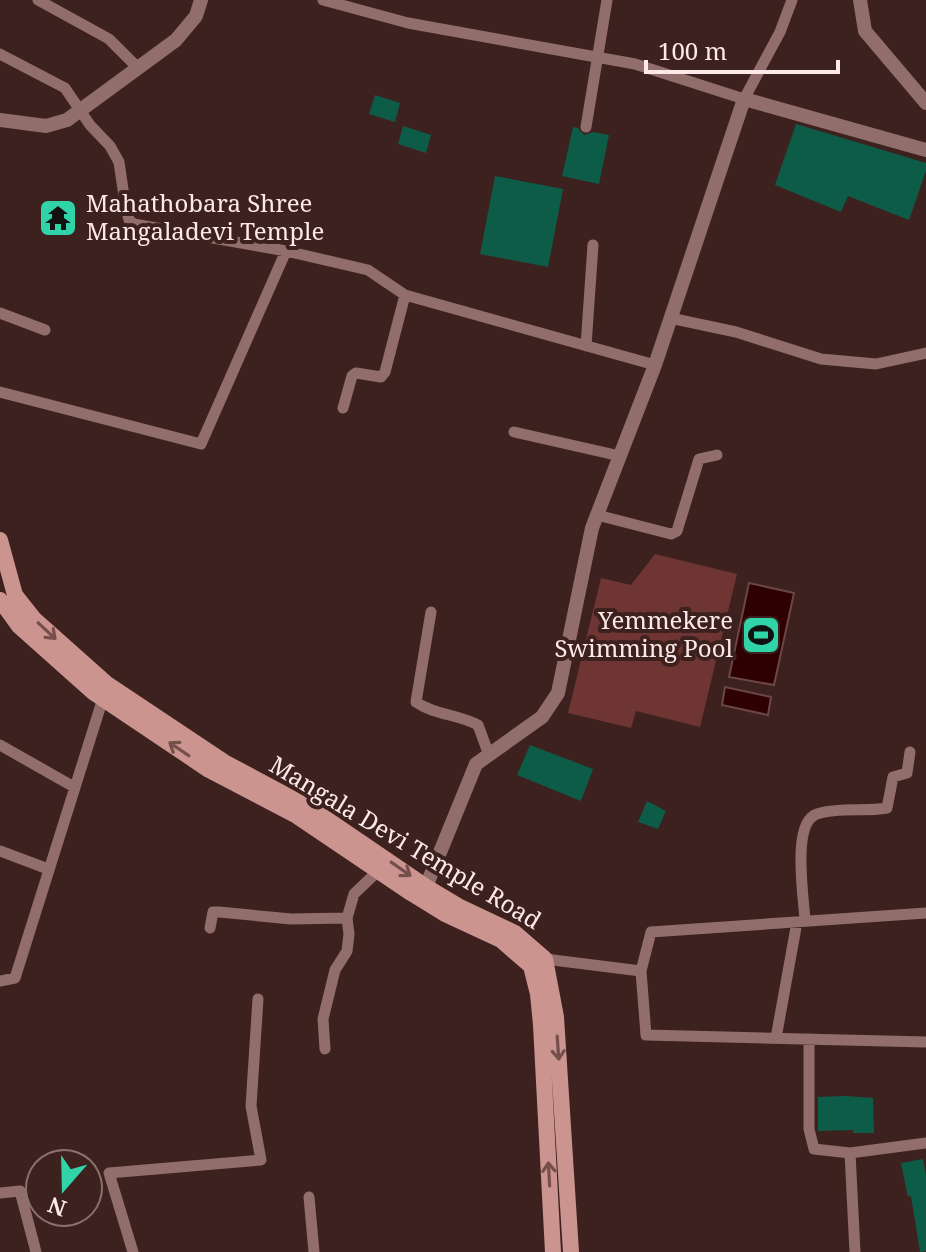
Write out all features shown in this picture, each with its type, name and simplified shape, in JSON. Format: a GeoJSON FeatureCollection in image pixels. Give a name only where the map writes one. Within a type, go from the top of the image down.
{"type":"FeatureCollection","features":[{"type":"Feature","properties":{"kind":"main road","name":"Mangala Devi Temple Road"},"geometry":{"type":"LineString","coordinates":[[0,540],[5,597],[34,619],[105,691],[209,770],[297,816],[378,871],[515,933],[538,963],[556,1017],[571,1252]]}},
{"type":"Feature","properties":{"kind":"main road","name":"Mangala Devi Temple Road"},"geometry":{"type":"LineString","coordinates":[[105,691],[337,825],[423,893]]}},
{"type":"Feature","properties":{"kind":"main road","name":"Mangala Devi Temple Road"},"geometry":{"type":"LineString","coordinates":[[538,963],[553,1252]]}},
{"type":"Feature","properties":{"kind":"street"},"geometry":{"type":"LineString","coordinates":[[38,0],[109,39],[137,67]]}},
{"type":"Feature","properties":{"kind":"street"},"geometry":{"type":"LineString","coordinates":[[0,120],[46,126],[67,120],[176,40],[196,16],[201,0]]}},
{"type":"Feature","properties":{"kind":"street"},"geometry":{"type":"LineString","coordinates":[[323,0],[408,23],[635,64],[744,99],[926,150]]}},
{"type":"Feature","properties":{"kind":"street"},"geometry":{"type":"LineString","coordinates":[[586,127],[607,0]]}},
{"type":"Feature","properties":{"kind":"street"},"geometry":{"type":"LineString","coordinates":[[423,893],[476,764],[542,717],[558,693],[597,515],[655,365],[744,99],[780,32],[792,0]]}},
{"type":"Feature","properties":{"kind":"street"},"geometry":{"type":"LineString","coordinates":[[860,0],[865,31],[926,103]]}},
{"type":"Feature","properties":{"kind":"street"},"geometry":{"type":"LineString","coordinates":[[0,54],[65,88],[119,162],[129,220],[134,224],[286,251],[368,270],[405,295],[655,365]]}},
{"type":"Feature","properties":{"kind":"street"},"geometry":{"type":"LineString","coordinates":[[586,346],[593,245]]}},
{"type":"Feature","properties":{"kind":"street"},"geometry":{"type":"LineString","coordinates":[[0,392],[201,444],[286,251]]}},
{"type":"Feature","properties":{"kind":"street"},"geometry":{"type":"LineString","coordinates":[[343,408],[352,376],[356,373],[381,377],[385,372],[405,295]]}},
{"type":"Feature","properties":{"kind":"street"},"geometry":{"type":"LineString","coordinates":[[0,313],[45,330]]}},
{"type":"Feature","properties":{"kind":"street"},"geometry":{"type":"LineString","coordinates":[[670,318],[736,332],[821,359],[876,364],[926,353]]}},
{"type":"Feature","properties":{"kind":"street"},"geometry":{"type":"LineString","coordinates":[[514,432],[620,456]]}},
{"type":"Feature","properties":{"kind":"street"},"geometry":{"type":"LineString","coordinates":[[597,515],[671,534],[677,531],[699,459],[717,455]]}},
{"type":"Feature","properties":{"kind":"street"},"geometry":{"type":"LineString","coordinates":[[431,612],[416,702],[429,710],[467,719],[478,725],[489,755]]}},
{"type":"Feature","properties":{"kind":"street"},"geometry":{"type":"LineString","coordinates":[[0,981],[15,978],[105,691]]}},
{"type":"Feature","properties":{"kind":"street"},"geometry":{"type":"LineString","coordinates":[[0,745],[74,787]]}},
{"type":"Feature","properties":{"kind":"street"},"geometry":{"type":"LineString","coordinates":[[776,1038],[801,922],[801,839],[807,823],[819,813],[887,808],[893,777],[907,773],[910,752]]}},
{"type":"Feature","properties":{"kind":"street"},"geometry":{"type":"LineString","coordinates":[[0,851],[48,869]]}},
{"type":"Feature","properties":{"kind":"street"},"geometry":{"type":"LineString","coordinates":[[325,1049],[323,1019],[335,970],[347,951],[347,918],[354,894],[378,871]]}},
{"type":"Feature","properties":{"kind":"street"},"geometry":{"type":"LineString","coordinates":[[210,928],[213,912],[291,919],[347,918]]}},
{"type":"Feature","properties":{"kind":"street"},"geometry":{"type":"LineString","coordinates":[[926,913],[651,932],[641,971],[646,1035],[926,1042]]}},
{"type":"Feature","properties":{"kind":"street"},"geometry":{"type":"LineString","coordinates":[[538,963],[641,971]]}},
{"type":"Feature","properties":{"kind":"street"},"geometry":{"type":"LineString","coordinates":[[133,1252],[109,1173],[261,1160],[251,1106],[258,999]]}},
{"type":"Feature","properties":{"kind":"street"},"geometry":{"type":"LineString","coordinates":[[809,1039],[809,1129],[814,1149],[850,1153],[926,1143]]}},
{"type":"Feature","properties":{"kind":"street"},"geometry":{"type":"LineString","coordinates":[[850,1153],[855,1252]]}},
{"type":"Feature","properties":{"kind":"street"},"geometry":{"type":"LineString","coordinates":[[0,1193],[20,1191],[36,1252]]}},
{"type":"Feature","properties":{"kind":"street"},"geometry":{"type":"LineString","coordinates":[[309,1197],[314,1252]]}},
{"type":"Feature","properties":{"kind":"shaded area"},"geometry":{"type":"Polygon","coordinates":[[[655,554],[737,574],[700,727],[636,711],[631,728],[568,713],[601,578],[631,585],[655,554]]]}},
{"type":"Feature","properties":{"kind":"shaded area","name":"Yemmekere Swimming Pool"},"geometry":{"type":"Polygon","coordinates":[[[749,583],[794,593],[774,685],[729,677],[749,583]]]}},
{"type":"Feature","properties":{"kind":"shaded area","name":"Yemmekere Swimming Pool"},"geometry":{"type":"Polygon","coordinates":[[[725,687],[771,697],[768,715],[722,705],[725,687]]]}},
{"type":"Feature","properties":{"kind":"building"},"geometry":{"type":"Polygon","coordinates":[[[375,95],[400,103],[395,122],[369,114],[375,95]]]}},
{"type":"Feature","properties":{"kind":"building"},"geometry":{"type":"Polygon","coordinates":[[[796,124],[926,163],[909,220],[848,196],[841,212],[775,185],[796,124]]]}},
{"type":"Feature","properties":{"kind":"building"},"geometry":{"type":"Polygon","coordinates":[[[403,126],[431,135],[426,153],[398,144],[403,126]]]}},
{"type":"Feature","properties":{"kind":"building"},"geometry":{"type":"Polygon","coordinates":[[[573,127],[584,135],[593,132],[609,135],[599,184],[562,176],[573,127]]]}},
{"type":"Feature","properties":{"kind":"building"},"geometry":{"type":"Polygon","coordinates":[[[495,176],[563,189],[548,267],[480,254],[495,176]]]}},
{"type":"Feature","properties":{"kind":"building"},"geometry":{"type":"Polygon","coordinates":[[[530,745],[593,769],[581,801],[517,775],[530,745]]]}},
{"type":"Feature","properties":{"kind":"building"},"geometry":{"type":"Polygon","coordinates":[[[647,801],[666,811],[658,829],[638,822],[647,801]]]}},
{"type":"Feature","properties":{"kind":"building"},"geometry":{"type":"Polygon","coordinates":[[[818,1097],[873,1098],[874,1133],[818,1131],[818,1097]]]}},
{"type":"Feature","properties":{"kind":"building"},"geometry":{"type":"Polygon","coordinates":[[[923,1159],[926,1175],[926,1251],[920,1252],[911,1196],[908,1197],[901,1163],[923,1159]]]}},
{"type":"Feature","properties":{"kind":"place","name":"Mahathobara Shree Mangaladevi Temple"},"geometry":{"type":"Point","coordinates":[58,218]}},
{"type":"Feature","properties":{"kind":"place","name":"Yemmekere Swimming Pool"},"geometry":{"type":"Point","coordinates":[761,635]}}]}
